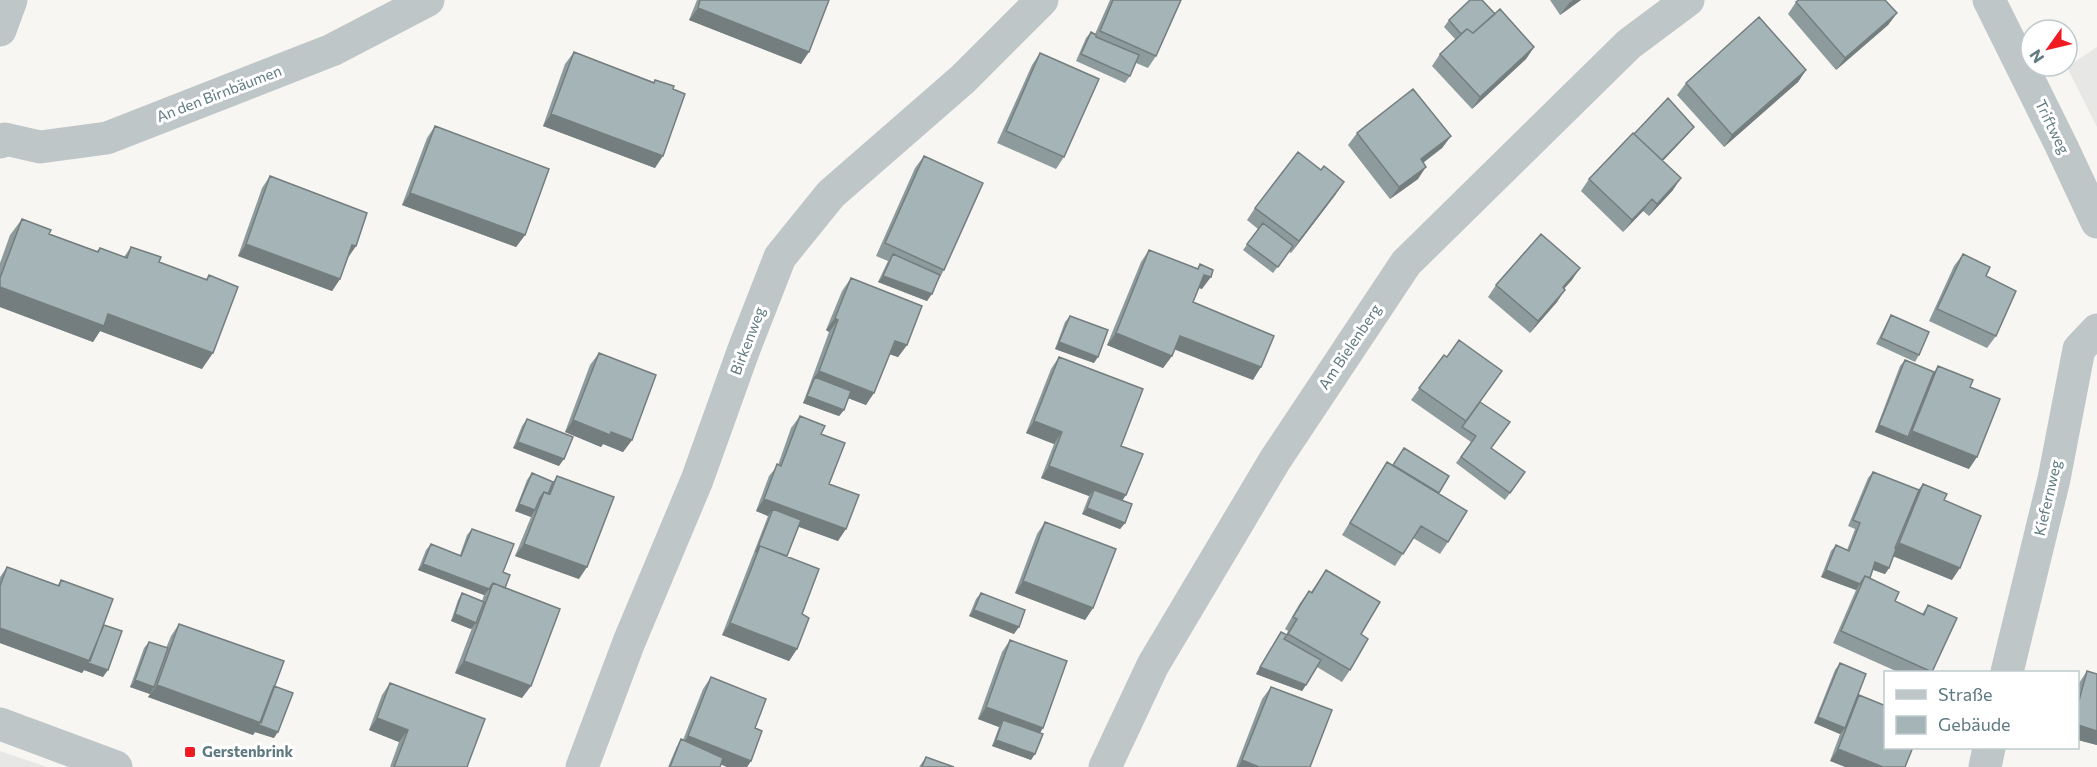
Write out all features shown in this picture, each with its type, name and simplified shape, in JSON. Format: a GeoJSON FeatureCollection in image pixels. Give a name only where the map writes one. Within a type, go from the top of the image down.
{"type":"FeatureCollection","features":[{"type":"Feature","properties":{"kind":"street"},"geometry":{"type":"LineString","coordinates":[[0,30],[12,0]]}},
{"type":"Feature","properties":{"kind":"street","name":"An den Birnbäumen"},"geometry":{"type":"LineString","coordinates":[[2,135],[40,147],[107,138],[332,50],[428,0]]}},
{"type":"Feature","properties":{"kind":"street","name":"Birkenweg"},"geometry":{"type":"LineString","coordinates":[[582,767],[629,642],[697,480],[780,257],[831,194],[963,79],[1042,0]]}},
{"type":"Feature","properties":{"kind":"street","name":"Am Bielenberg"},"geometry":{"type":"LineString","coordinates":[[1105,767],[1153,665],[1275,460],[1406,263],[1629,44],[1688,0]]}},
{"type":"Feature","properties":{"kind":"street","name":"Triftweg"},"geometry":{"type":"LineString","coordinates":[[1989,0],[2097,222]]}},
{"type":"Feature","properties":{"kind":"street","name":"Kiefernweg"},"geometry":{"type":"LineString","coordinates":[[2007,671],[2054,479],[2079,349],[2097,330]]}},
{"type":"Feature","properties":{"kind":"street"},"geometry":{"type":"LineString","coordinates":[[0,724],[82,761],[116,767]]}},
{"type":"Feature","properties":{"kind":"street"},"geometry":{"type":"LineString","coordinates":[[1985,767],[1989,749]]}},
{"type":"Feature","properties":{"kind":"shaded area"},"geometry":{"type":"Polygon","coordinates":[[[2097,47],[2097,127],[2072,78],[2079,78],[2079,59],[2097,47]]]}},
{"type":"Feature","properties":{"kind":"shaded area"},"geometry":{"type":"Polygon","coordinates":[[[0,751],[47,767],[0,767],[0,751]]]}},
{"type":"Feature","properties":{"kind":"building"},"geometry":{"type":"Polygon","coordinates":[[[700,0],[829,0],[809,52],[698,8],[700,0]]]}},
{"type":"Feature","properties":{"kind":"building"},"geometry":{"type":"Polygon","coordinates":[[[1113,0],[1181,0],[1156,56],[1100,31],[1113,0]]]}},
{"type":"Feature","properties":{"kind":"building"},"geometry":{"type":"Polygon","coordinates":[[[1470,0],[1482,0],[1495,14],[1473,33],[1467,29],[1461,34],[1449,20],[1470,0]]]}},
{"type":"Feature","properties":{"kind":"building"},"geometry":{"type":"Polygon","coordinates":[[[1799,0],[1885,0],[1897,13],[1845,58],[1796,2],[1799,0]]]}},
{"type":"Feature","properties":{"kind":"building"},"geometry":{"type":"Polygon","coordinates":[[[1500,9],[1534,47],[1480,97],[1440,54],[1467,29],[1473,33],[1500,9]]]}},
{"type":"Feature","properties":{"kind":"building"},"geometry":{"type":"Polygon","coordinates":[[[1759,17],[1806,70],[1732,135],[1686,83],[1759,17]]]}},
{"type":"Feature","properties":{"kind":"building"},"geometry":{"type":"Polygon","coordinates":[[[1091,32],[1096,37],[1139,55],[1130,76],[1081,54],[1091,32]]]}},
{"type":"Feature","properties":{"kind":"building"},"geometry":{"type":"Polygon","coordinates":[[[574,52],[654,83],[655,80],[674,86],[673,89],[685,94],[663,156],[551,114],[574,52]]]}},
{"type":"Feature","properties":{"kind":"building"},"geometry":{"type":"Polygon","coordinates":[[[1040,53],[1099,79],[1064,157],[1006,131],[1040,53]]]}},
{"type":"Feature","properties":{"kind":"building"},"geometry":{"type":"Polygon","coordinates":[[[1413,89],[1451,136],[1421,159],[1426,167],[1399,187],[1357,133],[1413,89]]]}},
{"type":"Feature","properties":{"kind":"building"},"geometry":{"type":"Polygon","coordinates":[[[1668,98],[1694,127],[1662,160],[1634,134],[1668,98]]]}},
{"type":"Feature","properties":{"kind":"building"},"geometry":{"type":"Polygon","coordinates":[[[435,126],[549,169],[525,235],[410,193],[435,126]]]}},
{"type":"Feature","properties":{"kind":"building"},"geometry":{"type":"Polygon","coordinates":[[[1633,133],[1681,178],[1657,204],[1652,199],[1632,220],[1589,179],[1633,133]]]}},
{"type":"Feature","properties":{"kind":"building"},"geometry":{"type":"Polygon","coordinates":[[[1298,152],[1321,170],[1324,166],[1344,182],[1299,241],[1255,208],[1298,152]]]}},
{"type":"Feature","properties":{"kind":"building"},"geometry":{"type":"Polygon","coordinates":[[[924,156],[983,183],[944,270],[885,243],[924,156]]]}},
{"type":"Feature","properties":{"kind":"building"},"geometry":{"type":"Polygon","coordinates":[[[270,176],[367,213],[356,246],[352,245],[340,279],[246,244],[270,176]]]}},
{"type":"Feature","properties":{"kind":"building"},"geometry":{"type":"Polygon","coordinates":[[[22,219],[51,230],[49,234],[98,252],[100,248],[127,258],[131,247],[161,257],[159,262],[207,280],[209,275],[238,287],[213,353],[108,314],[104,326],[0,287],[0,278],[22,219]]]}},
{"type":"Feature","properties":{"kind":"building"},"geometry":{"type":"Polygon","coordinates":[[[1263,223],[1293,246],[1278,267],[1247,244],[1263,223]]]}},
{"type":"Feature","properties":{"kind":"building"},"geometry":{"type":"Polygon","coordinates":[[[1541,234],[1580,268],[1563,287],[1565,290],[1538,321],[1496,285],[1541,234]]]}},
{"type":"Feature","properties":{"kind":"building"},"geometry":{"type":"Polygon","coordinates":[[[1149,250],[1198,269],[1200,264],[1213,270],[1211,277],[1204,275],[1193,302],[1274,336],[1261,367],[1180,336],[1172,356],[1116,333],[1149,250]]]}},
{"type":"Feature","properties":{"kind":"building"},"geometry":{"type":"Polygon","coordinates":[[[893,254],[940,275],[932,294],[883,276],[893,254]]]}},
{"type":"Feature","properties":{"kind":"building"},"geometry":{"type":"Polygon","coordinates":[[[1963,254],[1990,267],[1986,276],[2016,291],[1996,336],[1937,309],[1963,254]]]}},
{"type":"Feature","properties":{"kind":"building"},"geometry":{"type":"Polygon","coordinates":[[[851,278],[922,306],[907,345],[895,341],[874,393],[819,371],[838,320],[835,318],[851,278]]]}},
{"type":"Feature","properties":{"kind":"building"},"geometry":{"type":"Polygon","coordinates":[[[1891,315],[1929,332],[1919,355],[1881,338],[1891,315]]]}},
{"type":"Feature","properties":{"kind":"building"},"geometry":{"type":"Polygon","coordinates":[[[1070,316],[1108,330],[1098,357],[1059,342],[1070,316]]]}},
{"type":"Feature","properties":{"kind":"building"},"geometry":{"type":"Polygon","coordinates":[[[1459,340],[1502,371],[1466,421],[1419,388],[1444,355],[1447,357],[1459,340]]]}},
{"type":"Feature","properties":{"kind":"building"},"geometry":{"type":"Polygon","coordinates":[[[599,353],[656,375],[632,440],[611,432],[610,435],[573,420],[599,353]]]}},
{"type":"Feature","properties":{"kind":"building"},"geometry":{"type":"Polygon","coordinates":[[[1059,357],[1143,389],[1121,446],[1143,454],[1126,495],[1049,466],[1062,432],[1034,421],[1059,357]]]}},
{"type":"Feature","properties":{"kind":"building"},"geometry":{"type":"Polygon","coordinates":[[[1905,360],[1934,372],[1908,437],[1879,425],[1905,360]]]}},
{"type":"Feature","properties":{"kind":"building"},"geometry":{"type":"Polygon","coordinates":[[[1938,366],[1973,380],[1970,387],[2000,399],[1977,457],[1912,431],[1938,366]]]}},
{"type":"Feature","properties":{"kind":"building"},"geometry":{"type":"Polygon","coordinates":[[[815,377],[851,391],[844,410],[807,396],[815,377]]]}},
{"type":"Feature","properties":{"kind":"building"},"geometry":{"type":"Polygon","coordinates":[[[1480,402],[1510,422],[1491,448],[1525,472],[1510,493],[1461,457],[1476,436],[1462,427],[1480,402]]]}},
{"type":"Feature","properties":{"kind":"building"},"geometry":{"type":"Polygon","coordinates":[[[800,416],[825,426],[821,434],[845,443],[829,484],[859,495],[846,529],[764,499],[777,464],[781,466],[800,416]]]}},
{"type":"Feature","properties":{"kind":"building"},"geometry":{"type":"Polygon","coordinates":[[[527,419],[573,437],[564,459],[518,442],[527,419]]]}},
{"type":"Feature","properties":{"kind":"building"},"geometry":{"type":"Polygon","coordinates":[[[1404,448],[1449,476],[1439,493],[1393,465],[1404,448]]]}},
{"type":"Feature","properties":{"kind":"building"},"geometry":{"type":"Polygon","coordinates":[[[1387,462],[1467,511],[1448,542],[1421,526],[1403,554],[1350,523],[1387,462]]]}},
{"type":"Feature","properties":{"kind":"building"},"geometry":{"type":"Polygon","coordinates":[[[1873,472],[1919,490],[1889,568],[1875,562],[1870,578],[1865,576],[1860,584],[1826,570],[1836,545],[1849,551],[1860,523],[1853,520],[1873,472]]]}},
{"type":"Feature","properties":{"kind":"building"},"geometry":{"type":"Polygon","coordinates":[[[532,473],[553,482],[548,494],[544,492],[540,498],[535,510],[519,504],[532,473]]]}},
{"type":"Feature","properties":{"kind":"building"},"geometry":{"type":"Polygon","coordinates":[[[557,476],[614,497],[587,567],[524,544],[544,492],[550,494],[557,476]]]}},
{"type":"Feature","properties":{"kind":"building"},"geometry":{"type":"Polygon","coordinates":[[[1923,484],[1947,494],[1944,500],[1981,516],[1960,568],[1899,543],[1923,484]]]}},
{"type":"Feature","properties":{"kind":"building"},"geometry":{"type":"Polygon","coordinates":[[[1094,490],[1132,504],[1125,523],[1087,508],[1094,490]]]}},
{"type":"Feature","properties":{"kind":"building"},"geometry":{"type":"Polygon","coordinates":[[[773,509],[801,520],[787,556],[760,546],[756,552],[773,509]]]}},
{"type":"Feature","properties":{"kind":"building"},"geometry":{"type":"Polygon","coordinates":[[[1045,522],[1116,549],[1093,608],[1023,581],[1045,522]]]}},
{"type":"Feature","properties":{"kind":"building"},"geometry":{"type":"Polygon","coordinates":[[[472,529],[514,544],[503,572],[510,575],[505,588],[493,583],[489,589],[423,564],[431,544],[461,556],[472,529]]]}},
{"type":"Feature","properties":{"kind":"building"},"geometry":{"type":"Polygon","coordinates":[[[760,546],[819,569],[802,614],[809,618],[797,649],[730,623],[760,546]]]}},
{"type":"Feature","properties":{"kind":"building"},"geometry":{"type":"Polygon","coordinates":[[[7,567],[59,586],[61,580],[113,599],[90,661],[0,628],[0,586],[7,567]]]}},
{"type":"Feature","properties":{"kind":"building"},"geometry":{"type":"Polygon","coordinates":[[[1326,570],[1380,602],[1361,634],[1368,639],[1350,670],[1288,634],[1297,619],[1293,617],[1309,591],[1312,593],[1326,570]]]}},
{"type":"Feature","properties":{"kind":"building"},"geometry":{"type":"Polygon","coordinates":[[[1865,576],[1899,592],[1895,601],[1924,615],[1928,605],[1957,618],[1932,671],[1841,631],[1865,576]]]}},
{"type":"Feature","properties":{"kind":"building"},"geometry":{"type":"Polygon","coordinates":[[[493,583],[560,609],[531,686],[464,661],[493,583]]]}},
{"type":"Feature","properties":{"kind":"building"},"geometry":{"type":"Polygon","coordinates":[[[462,593],[484,602],[476,623],[455,614],[462,593]]]}},
{"type":"Feature","properties":{"kind":"building"},"geometry":{"type":"Polygon","coordinates":[[[981,593],[1025,610],[1019,627],[974,610],[981,593]]]}},
{"type":"Feature","properties":{"kind":"building"},"geometry":{"type":"Polygon","coordinates":[[[179,624],[284,661],[261,723],[157,685],[179,624]]]}},
{"type":"Feature","properties":{"kind":"building"},"geometry":{"type":"Polygon","coordinates":[[[104,625],[122,631],[108,670],[88,663],[104,625]]]}},
{"type":"Feature","properties":{"kind":"building"},"geometry":{"type":"Polygon","coordinates":[[[1281,632],[1287,635],[1284,639],[1321,660],[1306,685],[1260,667],[1281,632]]]}},
{"type":"Feature","properties":{"kind":"building"},"geometry":{"type":"Polygon","coordinates":[[[1010,640],[1067,661],[1043,728],[986,707],[1010,640]]]}},
{"type":"Feature","properties":{"kind":"building"},"geometry":{"type":"Polygon","coordinates":[[[149,642],[168,648],[154,687],[135,680],[149,642]]]}},
{"type":"Feature","properties":{"kind":"building"},"geometry":{"type":"Polygon","coordinates":[[[1840,663],[1866,674],[1845,728],[1818,717],[1840,663]]]}},
{"type":"Feature","properties":{"kind":"building"},"geometry":{"type":"Polygon","coordinates":[[[2087,671],[2097,674],[2097,731],[2079,725],[2079,700],[2087,671]]]}},
{"type":"Feature","properties":{"kind":"building"},"geometry":{"type":"Polygon","coordinates":[[[711,677],[766,699],[755,728],[762,731],[751,761],[688,736],[711,677]]]}},
{"type":"Feature","properties":{"kind":"building"},"geometry":{"type":"Polygon","coordinates":[[[390,683],[485,719],[467,767],[394,767],[408,730],[377,718],[390,683]]]}},
{"type":"Feature","properties":{"kind":"building"},"geometry":{"type":"Polygon","coordinates":[[[274,686],[293,693],[278,732],[259,725],[274,686]]]}},
{"type":"Feature","properties":{"kind":"building"},"geometry":{"type":"Polygon","coordinates":[[[1271,687],[1332,710],[1310,767],[1259,767],[1242,760],[1271,687]]]}},
{"type":"Feature","properties":{"kind":"building"},"geometry":{"type":"Polygon","coordinates":[[[1859,695],[1884,705],[1884,749],[1912,749],[1905,767],[1883,767],[1838,749],[1859,695]]]}},
{"type":"Feature","properties":{"kind":"building"},"geometry":{"type":"Polygon","coordinates":[[[1003,720],[1043,734],[1035,754],[996,740],[1003,720]]]}},
{"type":"Feature","properties":{"kind":"building"},"geometry":{"type":"Polygon","coordinates":[[[681,739],[723,758],[720,767],[670,767],[681,739]]]}},
{"type":"Feature","properties":{"kind":"building"},"geometry":{"type":"Polygon","coordinates":[[[926,757],[954,767],[922,767],[926,757]]]}},
{"type":"Feature","properties":{"kind":"place","name":"Gerstenbrink"},"geometry":{"type":"Point","coordinates":[190,752]}}]}
